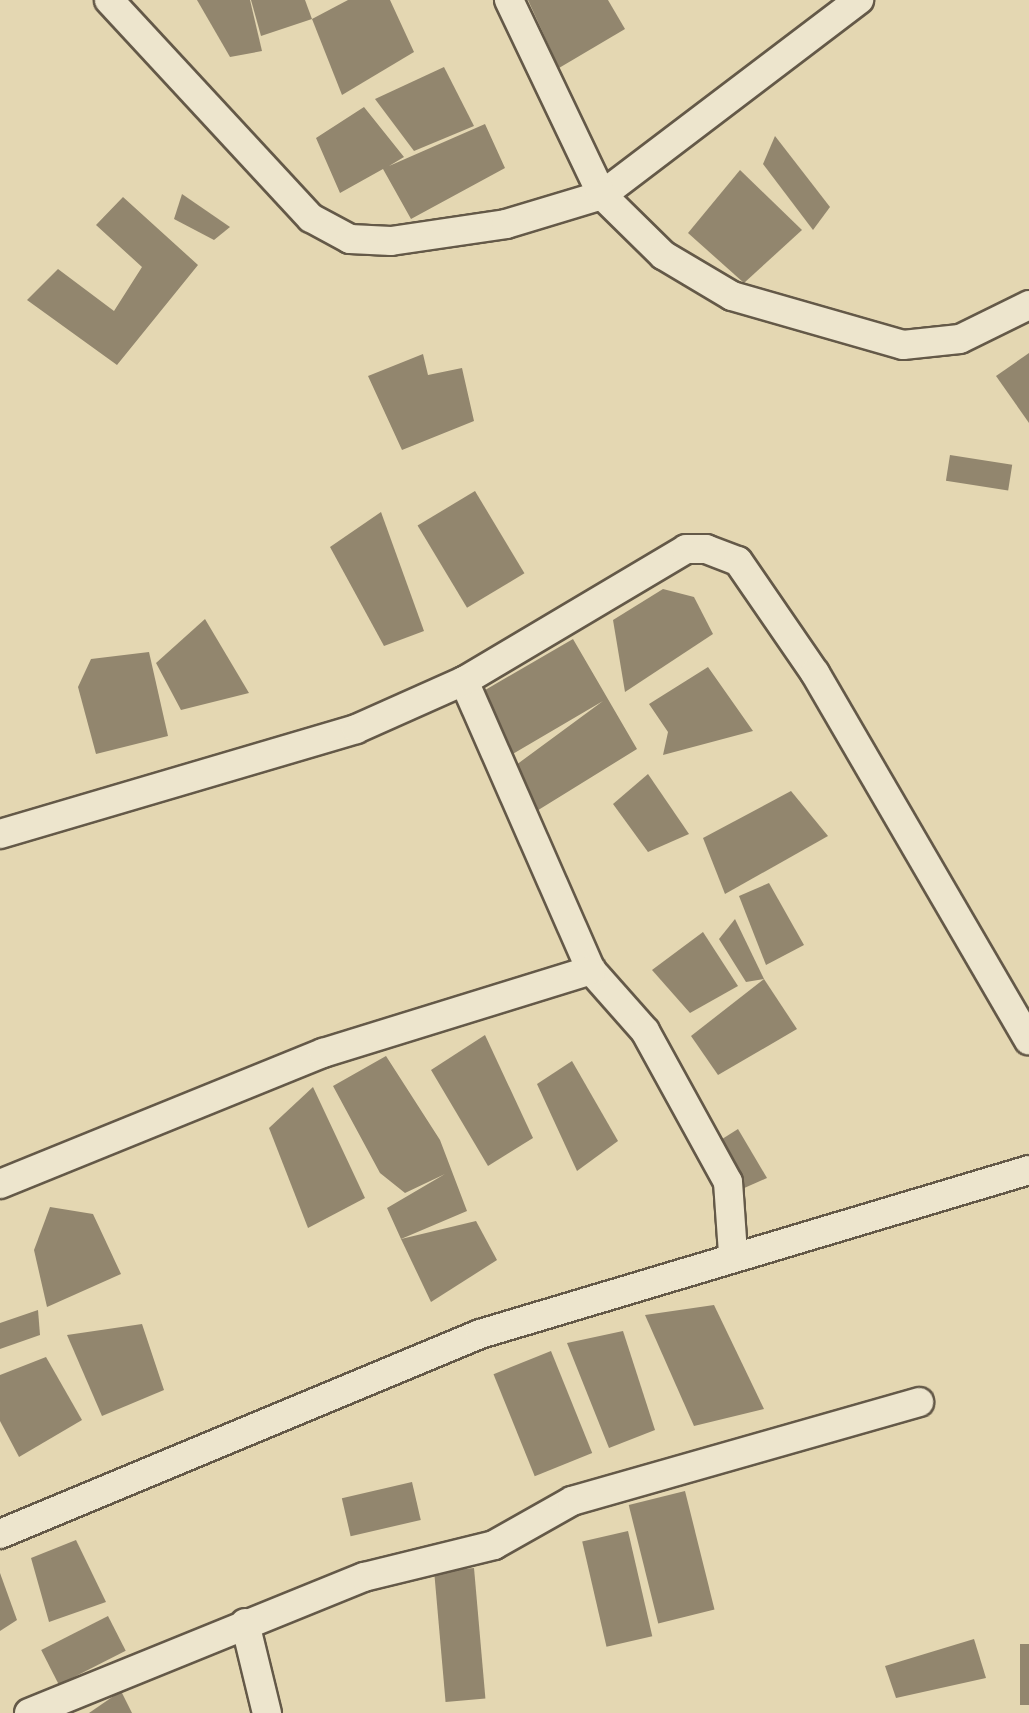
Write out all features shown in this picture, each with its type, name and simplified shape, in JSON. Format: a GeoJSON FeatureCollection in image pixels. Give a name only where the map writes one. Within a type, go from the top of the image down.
{"type":"FeatureCollection","features":[{"type":"Feature","properties":{"kind":"street"},"geometry":{"type":"LineString","coordinates":[[109,0],[311,218],[350,238],[506,224],[602,195],[860,0]]}},
{"type":"Feature","properties":{"kind":"street"},"geometry":{"type":"LineString","coordinates":[[508,0],[602,195],[663,255],[732,296],[903,345],[960,340],[1029,306]]}},
{"type":"Feature","properties":{"kind":"street"},"geometry":{"type":"LineString","coordinates":[[0,834],[356,729],[464,681],[686,549],[738,561],[815,673],[1029,1040]]}},
{"type":"Feature","properties":{"kind":"street"},"geometry":{"type":"LineString","coordinates":[[464,681],[591,970],[645,1031],[728,1182],[733,1252]]}},
{"type":"Feature","properties":{"kind":"street"},"geometry":{"type":"LineString","coordinates":[[0,1184],[322,1052],[591,970]]}},
{"type":"Feature","properties":{"kind":"street"},"geometry":{"type":"LineString","coordinates":[[0,1534],[480,1334],[733,1252],[798,1245],[1029,1170]]}},
{"type":"Feature","properties":{"kind":"street"},"geometry":{"type":"LineString","coordinates":[[29,1713],[244,1623],[364,1578],[494,1545],[572,1501],[919,1402]]}},
{"type":"Feature","properties":{"kind":"street"},"geometry":{"type":"LineString","coordinates":[[244,1623],[267,1713]]}},
{"type":"Feature","properties":{"kind":"building"},"geometry":{"type":"Polygon","coordinates":[[[197,0],[250,0],[262,51],[230,57],[197,0]]]}},
{"type":"Feature","properties":{"kind":"building"},"geometry":{"type":"Polygon","coordinates":[[[251,0],[305,0],[312,19],[261,36],[251,0]]]}},
{"type":"Feature","properties":{"kind":"building"},"geometry":{"type":"Polygon","coordinates":[[[348,0],[390,0],[414,52],[342,95],[312,19],[348,0]]]}},
{"type":"Feature","properties":{"kind":"building"},"geometry":{"type":"Polygon","coordinates":[[[528,0],[608,0],[625,29],[559,68],[528,0]]]}},
{"type":"Feature","properties":{"kind":"building"},"geometry":{"type":"Polygon","coordinates":[[[444,67],[474,126],[414,151],[375,99],[444,67]]]}},
{"type":"Feature","properties":{"kind":"building"},"geometry":{"type":"Polygon","coordinates":[[[364,107],[404,157],[389,166],[485,124],[505,168],[411,219],[383,169],[340,193],[316,138],[364,107]]]}},
{"type":"Feature","properties":{"kind":"building"},"geometry":{"type":"Polygon","coordinates":[[[775,136],[830,207],[813,230],[763,164],[775,136]]]}},
{"type":"Feature","properties":{"kind":"building"},"geometry":{"type":"Polygon","coordinates":[[[740,170],[802,230],[744,283],[688,233],[740,170]]]}},
{"type":"Feature","properties":{"kind":"building"},"geometry":{"type":"Polygon","coordinates":[[[182,194],[230,227],[214,240],[174,219],[182,194]]]}},
{"type":"Feature","properties":{"kind":"building"},"geometry":{"type":"Polygon","coordinates":[[[123,197],[198,265],[117,365],[27,300],[58,269],[114,311],[142,267],[96,225],[123,197]]]}},
{"type":"Feature","properties":{"kind":"building"},"geometry":{"type":"Polygon","coordinates":[[[1029,353],[1029,423],[996,376],[1029,353]]]}},
{"type":"Feature","properties":{"kind":"building"},"geometry":{"type":"Polygon","coordinates":[[[423,354],[428,375],[462,368],[474,421],[402,450],[368,376],[423,354]]]}},
{"type":"Feature","properties":{"kind":"building"},"geometry":{"type":"Polygon","coordinates":[[[950,455],[1012,465],[1008,491],[946,481],[950,455]]]}},
{"type":"Feature","properties":{"kind":"building"},"geometry":{"type":"Polygon","coordinates":[[[475,491],[524,573],[467,608],[418,526],[475,491]]]}},
{"type":"Feature","properties":{"kind":"building"},"geometry":{"type":"Polygon","coordinates":[[[381,512],[424,631],[384,646],[330,547],[381,512]]]}},
{"type":"Feature","properties":{"kind":"building"},"geometry":{"type":"Polygon","coordinates":[[[663,589],[694,597],[713,634],[625,692],[613,620],[663,589]]]}},
{"type":"Feature","properties":{"kind":"building"},"geometry":{"type":"Polygon","coordinates":[[[205,619],[249,693],[181,710],[156,663],[205,619]]]}},
{"type":"Feature","properties":{"kind":"building"},"geometry":{"type":"Polygon","coordinates":[[[573,639],[637,749],[527,817],[512,768],[603,701],[511,755],[480,693],[573,639]]]}},
{"type":"Feature","properties":{"kind":"building"},"geometry":{"type":"Polygon","coordinates":[[[149,652],[168,736],[96,754],[78,687],[91,659],[149,652]]]}},
{"type":"Feature","properties":{"kind":"building"},"geometry":{"type":"Polygon","coordinates":[[[708,667],[753,731],[663,755],[668,732],[649,704],[708,667]]]}},
{"type":"Feature","properties":{"kind":"building"},"geometry":{"type":"Polygon","coordinates":[[[648,774],[689,834],[648,852],[613,804],[648,774]]]}},
{"type":"Feature","properties":{"kind":"building"},"geometry":{"type":"Polygon","coordinates":[[[791,791],[828,836],[725,894],[703,838],[791,791]]]}},
{"type":"Feature","properties":{"kind":"building"},"geometry":{"type":"Polygon","coordinates":[[[769,883],[804,945],[766,965],[739,896],[769,883]]]}},
{"type":"Feature","properties":{"kind":"building"},"geometry":{"type":"Polygon","coordinates":[[[735,919],[764,979],[746,982],[719,939],[735,919]]]}},
{"type":"Feature","properties":{"kind":"building"},"geometry":{"type":"Polygon","coordinates":[[[703,932],[738,986],[690,1013],[652,970],[703,932]]]}},
{"type":"Feature","properties":{"kind":"building"},"geometry":{"type":"Polygon","coordinates":[[[764,979],[797,1029],[718,1075],[691,1036],[764,979]]]}},
{"type":"Feature","properties":{"kind":"building"},"geometry":{"type":"Polygon","coordinates":[[[485,1035],[533,1138],[488,1166],[431,1070],[485,1035]]]}},
{"type":"Feature","properties":{"kind":"building"},"geometry":{"type":"Polygon","coordinates":[[[386,1056],[440,1140],[467,1211],[401,1239],[387,1208],[445,1174],[405,1193],[380,1173],[333,1086],[386,1056]]]}},
{"type":"Feature","properties":{"kind":"building"},"geometry":{"type":"Polygon","coordinates":[[[572,1061],[618,1141],[577,1171],[537,1084],[572,1061]]]}},
{"type":"Feature","properties":{"kind":"building"},"geometry":{"type":"Polygon","coordinates":[[[313,1087],[365,1198],[308,1228],[269,1128],[313,1087]]]}},
{"type":"Feature","properties":{"kind":"building"},"geometry":{"type":"Polygon","coordinates":[[[738,1129],[767,1178],[742,1189],[719,1141],[738,1129]]]}},
{"type":"Feature","properties":{"kind":"building"},"geometry":{"type":"Polygon","coordinates":[[[50,1207],[93,1214],[121,1274],[47,1307],[34,1250],[50,1207]]]}},
{"type":"Feature","properties":{"kind":"building"},"geometry":{"type":"Polygon","coordinates":[[[476,1221],[497,1260],[431,1302],[401,1239],[476,1221]]]}},
{"type":"Feature","properties":{"kind":"building"},"geometry":{"type":"Polygon","coordinates":[[[714,1305],[764,1409],[694,1426],[645,1315],[714,1305]]]}},
{"type":"Feature","properties":{"kind":"building"},"geometry":{"type":"Polygon","coordinates":[[[38,1310],[40,1335],[0,1349],[0,1323],[38,1310]]]}},
{"type":"Feature","properties":{"kind":"building"},"geometry":{"type":"Polygon","coordinates":[[[142,1324],[164,1390],[102,1416],[67,1335],[142,1324]]]}},
{"type":"Feature","properties":{"kind":"building"},"geometry":{"type":"Polygon","coordinates":[[[623,1331],[655,1430],[609,1448],[567,1343],[623,1331]]]}},
{"type":"Feature","properties":{"kind":"building"},"geometry":{"type":"Polygon","coordinates":[[[551,1351],[592,1453],[535,1476],[494,1374],[551,1351]]]}},
{"type":"Feature","properties":{"kind":"building"},"geometry":{"type":"Polygon","coordinates":[[[46,1357],[82,1420],[19,1457],[0,1421],[0,1375],[46,1357]]]}},
{"type":"Feature","properties":{"kind":"building"},"geometry":{"type":"Polygon","coordinates":[[[412,1482],[421,1520],[351,1536],[342,1498],[412,1482]]]}},
{"type":"Feature","properties":{"kind":"building"},"geometry":{"type":"Polygon","coordinates":[[[685,1491],[715,1609],[658,1623],[629,1505],[685,1491]]]}},
{"type":"Feature","properties":{"kind":"building"},"geometry":{"type":"Polygon","coordinates":[[[628,1531],[652,1636],[606,1647],[582,1542],[628,1531]]]}},
{"type":"Feature","properties":{"kind":"building"},"geometry":{"type":"Polygon","coordinates":[[[76,1540],[106,1602],[49,1622],[31,1558],[76,1540]]]}},
{"type":"Feature","properties":{"kind":"building"},"geometry":{"type":"Polygon","coordinates":[[[474,1568],[485,1699],[446,1702],[434,1571],[474,1568]]]}},
{"type":"Feature","properties":{"kind":"building"},"geometry":{"type":"Polygon","coordinates":[[[0,1573],[17,1620],[0,1631],[0,1573]]]}},
{"type":"Feature","properties":{"kind":"building"},"geometry":{"type":"Polygon","coordinates":[[[108,1616],[126,1651],[59,1685],[41,1650],[108,1616]]]}},
{"type":"Feature","properties":{"kind":"building"},"geometry":{"type":"Polygon","coordinates":[[[974,1639],[986,1678],[896,1698],[885,1666],[974,1639]]]}},
{"type":"Feature","properties":{"kind":"building"},"geometry":{"type":"Polygon","coordinates":[[[1020,1644],[1029,1644],[1029,1705],[1020,1705],[1020,1644]]]}},
{"type":"Feature","properties":{"kind":"building"},"geometry":{"type":"Polygon","coordinates":[[[121,1691],[132,1713],[89,1713],[121,1691]]]}}]}
